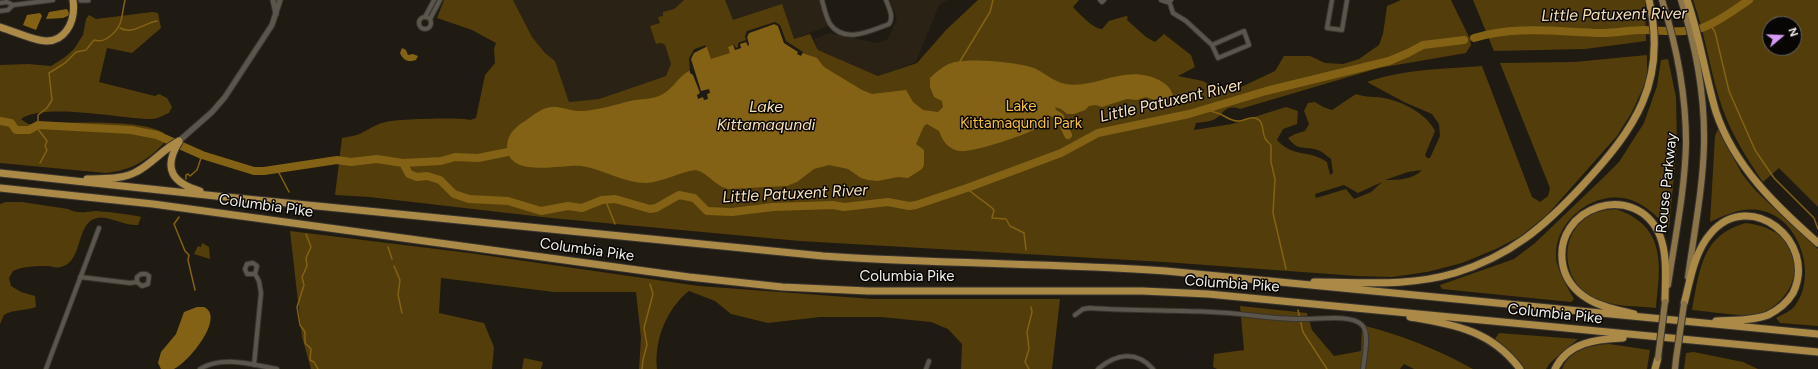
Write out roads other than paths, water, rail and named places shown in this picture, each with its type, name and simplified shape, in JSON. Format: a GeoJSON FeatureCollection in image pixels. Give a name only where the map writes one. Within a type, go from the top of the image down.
{"type":"FeatureCollection","features":[{"type":"Feature","properties":{"kind":"highway"},"geometry":{"type":"LineString","coordinates":[[0,27],[40,41],[51,40],[61,36],[68,29],[73,20],[73,0]]}},
{"type":"Feature","properties":{"kind":"highway"},"geometry":{"type":"LineString","coordinates":[[1276,282],[1378,284],[1422,280],[1473,267],[1520,244],[1564,206],[1610,156],[1635,120],[1646,95],[1653,68],[1655,44],[1653,18],[1649,0]]}},
{"type":"Feature","properties":{"kind":"highway"},"geometry":{"type":"LineString","coordinates":[[1687,0],[1689,15],[1717,113],[1734,150],[1764,192],[1818,243]]}},
{"type":"Feature","properties":{"kind":"highway"},"geometry":{"type":"LineString","coordinates":[[62,180],[114,178],[129,175],[151,163],[179,141]]}},
{"type":"Feature","properties":{"kind":"highway"},"geometry":{"type":"LineString","coordinates":[[172,148],[171,163],[176,180],[187,187],[216,196]]}},
{"type":"Feature","properties":{"kind":"highway","name":"Columbia Pike"},"geometry":{"type":"LineString","coordinates":[[0,173],[216,196],[823,256],[910,261],[1122,268],[1818,334]]}},
{"type":"Feature","properties":{"kind":"highway","name":"Columbia Pike"},"geometry":{"type":"LineString","coordinates":[[0,188],[130,201],[681,276],[782,287],[868,291],[1142,291],[1208,294],[1818,352]]}},
{"type":"Feature","properties":{"kind":"highway"},"geometry":{"type":"LineString","coordinates":[[0,192],[130,201]]}},
{"type":"Feature","properties":{"kind":"highway"},"geometry":{"type":"LineString","coordinates":[[1653,319],[1598,304],[1589,300],[1575,289],[1566,277],[1562,259],[1564,239],[1574,222],[1589,210],[1613,204],[1631,207],[1647,217],[1657,229],[1663,246],[1666,268],[1665,302]]}},
{"type":"Feature","properties":{"kind":"highway"},"geometry":{"type":"LineString","coordinates":[[1674,321],[1751,319],[1768,314],[1780,307],[1795,289],[1799,275],[1799,259],[1791,239],[1778,226],[1758,217],[1741,216],[1721,224],[1707,239],[1698,256],[1684,304]]}},
{"type":"Feature","properties":{"kind":"highway"},"geometry":{"type":"LineString","coordinates":[[1363,308],[1465,328],[1492,341],[1513,360],[1520,369]]}},
{"type":"Feature","properties":{"kind":"highway"},"geometry":{"type":"LineString","coordinates":[[1555,369],[1566,354],[1580,344],[1599,339],[1650,337]]}},
{"type":"Feature","properties":{"kind":"highway"},"geometry":{"type":"LineString","coordinates":[[1656,369],[1658,358]]}},
{"type":"Feature","properties":{"kind":"main road","name":"Rouse Parkway"},"geometry":{"type":"LineString","coordinates":[[1658,358],[1682,185],[1686,144],[1684,101],[1675,45],[1662,0]]}},
{"type":"Feature","properties":{"kind":"main road"},"geometry":{"type":"LineString","coordinates":[[1681,0],[1689,15]]}},
{"type":"Feature","properties":{"kind":"main road","name":"Rouse Parkway"},"geometry":{"type":"LineString","coordinates":[[1675,369],[1700,193],[1704,144],[1697,44]]}},
{"type":"Feature","properties":{"kind":"street"},"geometry":{"type":"LineString","coordinates":[[0,3],[7,2],[13,5],[53,0]]}},
{"type":"Feature","properties":{"kind":"street"},"geometry":{"type":"LineString","coordinates":[[81,0],[88,0]]}},
{"type":"Feature","properties":{"kind":"street"},"geometry":{"type":"LineString","coordinates":[[273,0],[276,15]]}},
{"type":"Feature","properties":{"kind":"street"},"geometry":{"type":"LineString","coordinates":[[179,141],[212,112],[226,97],[272,25],[280,0]]}},
{"type":"Feature","properties":{"kind":"street"},"geometry":{"type":"LineString","coordinates":[[425,17],[434,0]]}},
{"type":"Feature","properties":{"kind":"street"},"geometry":{"type":"LineString","coordinates":[[430,19],[425,17],[420,18],[418,22],[423,29],[429,28],[430,19],[440,0]]}},
{"type":"Feature","properties":{"kind":"street"},"geometry":{"type":"LineString","coordinates":[[822,0],[832,25],[839,32],[851,35],[864,33],[888,24],[891,21],[891,14],[886,0]]}},
{"type":"Feature","properties":{"kind":"street"},"geometry":{"type":"LineString","coordinates":[[1100,0],[1102,2],[1104,0]]}},
{"type":"Feature","properties":{"kind":"street"},"geometry":{"type":"LineString","coordinates":[[1161,0],[1163,2],[1170,1],[1173,13],[1185,21],[1212,45],[1218,58],[1249,45],[1244,31],[1212,45]]}},
{"type":"Feature","properties":{"kind":"street"},"geometry":{"type":"LineString","coordinates":[[1332,0],[1327,28],[1342,30],[1346,0]]}},
{"type":"Feature","properties":{"kind":"street"},"geometry":{"type":"LineString","coordinates":[[0,11],[8,10],[13,5]]}},
{"type":"Feature","properties":{"kind":"street"},"geometry":{"type":"LineString","coordinates":[[46,369],[99,228]]}},
{"type":"Feature","properties":{"kind":"street"},"geometry":{"type":"LineString","coordinates":[[254,365],[261,298],[259,281],[255,274]]}},
{"type":"Feature","properties":{"kind":"street"},"geometry":{"type":"LineString","coordinates":[[80,277],[130,283],[137,282]]}},
{"type":"Feature","properties":{"kind":"street"},"geometry":{"type":"LineString","coordinates":[[1075,315],[1083,309],[1090,308],[1212,312],[1293,319],[1342,318],[1363,325],[1366,335],[1363,369]]}},
{"type":"Feature","properties":{"kind":"street"},"geometry":{"type":"LineString","coordinates":[[1098,369],[1116,357],[1128,355],[1140,358],[1152,369]]}},
{"type":"Feature","properties":{"kind":"street"},"geometry":{"type":"LineString","coordinates":[[926,369],[928,361]]}},
{"type":"Feature","properties":{"kind":"street"},"geometry":{"type":"LineString","coordinates":[[200,369],[211,364],[223,362],[277,369]]}},
{"type":"Feature","properties":{"kind":"water"},"geometry":{"type":"Polygon","coordinates":[[[67,9],[70,15],[63,18],[46,19],[49,12],[67,9]]]}},
{"type":"Feature","properties":{"kind":"water"},"geometry":{"type":"Polygon","coordinates":[[[40,13],[42,16],[36,30],[23,25],[27,15],[40,13]]]}},
{"type":"Feature","properties":{"kind":"water","name":"Lake Kittamaqundi"},"geometry":{"type":"Polygon","coordinates":[[[775,24],[778,26],[784,43],[799,52],[817,58],[824,67],[862,90],[872,94],[906,90],[913,102],[923,110],[938,112],[943,107],[942,101],[934,97],[930,87],[930,78],[948,64],[973,60],[995,61],[1026,66],[1034,68],[1062,83],[1077,85],[1122,75],[1146,75],[1164,83],[1173,95],[1163,103],[1146,97],[1137,100],[1127,99],[1102,107],[1096,105],[1089,106],[1085,110],[1074,114],[1067,114],[1061,109],[1051,106],[1051,114],[1049,119],[1042,126],[1005,141],[967,151],[955,150],[949,146],[942,138],[939,131],[927,124],[924,126],[916,144],[924,150],[924,165],[922,169],[908,178],[898,177],[878,181],[861,178],[848,169],[829,165],[814,169],[797,182],[787,186],[728,189],[696,170],[659,181],[646,183],[630,181],[581,166],[550,168],[526,167],[516,163],[510,157],[507,143],[510,135],[521,123],[541,110],[549,107],[555,107],[575,111],[586,111],[662,95],[667,92],[682,76],[691,70],[689,58],[694,49],[706,45],[711,59],[730,53],[728,47],[733,45],[735,50],[741,48],[739,44],[746,42],[749,45],[747,36],[749,33],[775,24]]]}},
{"type":"Feature","properties":{"kind":"water"},"geometry":{"type":"Polygon","coordinates":[[[402,48],[406,50],[408,55],[413,54],[418,56],[416,60],[408,61],[404,59],[400,53],[402,48]]]}},
{"type":"Feature","properties":{"kind":"water"},"geometry":{"type":"Polygon","coordinates":[[[197,307],[204,307],[210,312],[211,320],[202,340],[188,358],[180,365],[174,369],[161,369],[158,363],[161,352],[176,334],[184,312],[197,307]]]}},
{"type":"Feature","properties":{"kind":"waterway"},"geometry":{"type":"LineString","coordinates":[[40,163],[47,150],[45,146],[47,141],[38,129],[38,115],[47,108],[52,100],[49,73],[65,63],[76,52],[86,50],[94,40],[104,40],[114,33],[120,25],[125,0]]}},
{"type":"Feature","properties":{"kind":"waterway"},"geometry":{"type":"LineString","coordinates":[[959,63],[990,12],[993,0]]}},
{"type":"Feature","properties":{"kind":"waterway","name":"Little Patuxent River"},"geometry":{"type":"LineString","coordinates":[[1474,38],[1489,34],[1521,30],[1601,33],[1639,30],[1688,31],[1702,28],[1726,16],[1749,0]]}},
{"type":"Feature","properties":{"kind":"waterway"},"geometry":{"type":"LineString","coordinates":[[120,28],[129,30],[157,21]]}},
{"type":"Feature","properties":{"kind":"waterway"},"geometry":{"type":"LineString","coordinates":[[1710,24],[1715,32],[1729,91],[1755,150],[1774,178],[1814,218],[1818,229]]}},
{"type":"Feature","properties":{"kind":"waterway","name":"Little Patuxent River"},"geometry":{"type":"LineString","coordinates":[[0,121],[11,123],[16,130],[29,130],[38,125],[131,130],[157,135],[202,155],[254,171],[264,171],[337,160],[351,162],[377,159],[403,163],[409,174],[417,177],[427,176],[440,180],[454,194],[469,199],[508,201],[541,211],[568,206],[582,208],[602,200],[615,199],[650,209],[656,208],[679,195],[694,198],[707,211],[732,212],[773,207],[833,205],[844,207],[888,202],[909,206],[967,188],[1061,153],[1098,133],[1189,114],[1266,91],[1389,61],[1423,45],[1464,40]]}},
{"type":"Feature","properties":{"kind":"waterway"},"geometry":{"type":"LineString","coordinates":[[1041,108],[1051,106],[1052,112],[1060,117],[1068,135]]}},
{"type":"Feature","properties":{"kind":"waterway"},"geometry":{"type":"LineString","coordinates":[[1206,109],[1236,121],[1250,118],[1255,118],[1260,121],[1263,127],[1264,136],[1271,145],[1271,162],[1275,179],[1273,213],[1286,269]]}},
{"type":"Feature","properties":{"kind":"waterway"},"geometry":{"type":"LineString","coordinates":[[403,163],[441,161],[455,157],[478,158],[518,150]]}},
{"type":"Feature","properties":{"kind":"waterway"},"geometry":{"type":"LineString","coordinates":[[186,179],[186,175],[188,174],[190,176],[197,170],[202,155]]}},
{"type":"Feature","properties":{"kind":"waterway"},"geometry":{"type":"LineString","coordinates":[[277,169],[289,192]]}},
{"type":"Feature","properties":{"kind":"waterway"},"geometry":{"type":"LineString","coordinates":[[967,188],[994,210],[992,218],[1006,219],[1010,226],[1024,233],[1026,250]]}},
{"type":"Feature","properties":{"kind":"waterway"},"geometry":{"type":"LineString","coordinates":[[602,200],[607,204],[615,224]]}},
{"type":"Feature","properties":{"kind":"waterway"},"geometry":{"type":"LineString","coordinates":[[179,217],[174,224],[185,251],[189,255],[188,260],[195,290]]}},
{"type":"Feature","properties":{"kind":"waterway"},"geometry":{"type":"LineString","coordinates":[[306,234],[311,247],[306,258],[307,266],[302,277],[304,285],[297,307],[300,325],[305,332],[305,343],[311,349],[310,360],[314,362],[318,369]]}},
{"type":"Feature","properties":{"kind":"waterway"},"geometry":{"type":"LineString","coordinates":[[388,247],[392,259]]}},
{"type":"Feature","properties":{"kind":"waterway"},"geometry":{"type":"LineString","coordinates":[[394,266],[400,280],[398,295],[402,313]]}},
{"type":"Feature","properties":{"kind":"waterway"},"geometry":{"type":"LineString","coordinates":[[642,369],[647,345],[644,328],[653,294],[650,284]]}},
{"type":"Feature","properties":{"kind":"waterway"},"geometry":{"type":"LineString","coordinates":[[1029,369],[1025,362],[1029,349],[1027,332],[1032,312],[1031,307]]}},
{"type":"Feature","properties":{"kind":"waterway"},"geometry":{"type":"LineString","coordinates":[[1298,310],[1303,332],[1327,369]]}},
{"type":"Feature","properties":{"kind":"park label","name":"Lake Kittamaqundi Park"},"geometry":{"type":"Point","coordinates":[1021,116]}}]}
